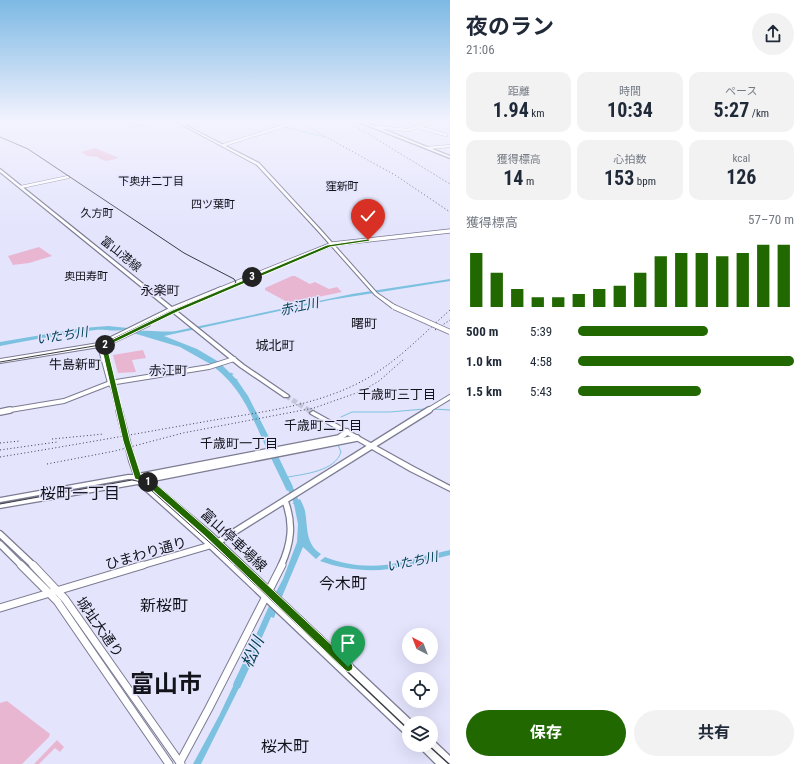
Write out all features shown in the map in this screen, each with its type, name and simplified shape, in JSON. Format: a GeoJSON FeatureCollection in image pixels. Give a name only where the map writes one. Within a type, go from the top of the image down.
{"type":"FeatureCollection","features":[{"type":"Feature","properties":{"kind":"main road"},"geometry":{"type":"LineString","coordinates":[[245,157],[262,168],[374,291],[394,307],[450,332]]}},
{"type":"Feature","properties":{"kind":"main road","name":"富山港線"},"geometry":{"type":"LineString","coordinates":[[0,170],[234,359],[286,396]]}},
{"type":"Feature","properties":{"kind":"main road"},"geometry":{"type":"LineString","coordinates":[[313,413],[450,489]]}},
{"type":"Feature","properties":{"kind":"main road"},"geometry":{"type":"LineString","coordinates":[[0,500],[140,479]]}},
{"type":"Feature","properties":{"kind":"main road"},"geometry":{"type":"LineString","coordinates":[[0,506],[140,479]]}},
{"type":"Feature","properties":{"kind":"main road","name":"富山停車場線"},"geometry":{"type":"LineString","coordinates":[[140,479],[402,718]]}},
{"type":"Feature","properties":{"kind":"main road","name":"富山停車場線"},"geometry":{"type":"LineString","coordinates":[[279,606],[402,725]]}},
{"type":"Feature","properties":{"kind":"main road"},"geometry":{"type":"LineString","coordinates":[[438,751],[450,762]]}},
{"type":"Feature","properties":{"kind":"main road"},"geometry":{"type":"LineString","coordinates":[[430,752],[443,764]]}},
{"type":"Feature","properties":{"kind":"street"},"geometry":{"type":"LineString","coordinates":[[21,187],[68,177]]}},
{"type":"Feature","properties":{"kind":"street"},"geometry":{"type":"LineString","coordinates":[[102,345],[133,328],[173,310],[332,244],[450,231]]}},
{"type":"Feature","properties":{"kind":"street"},"geometry":{"type":"LineString","coordinates":[[0,362],[102,345],[128,334],[173,310]]}},
{"type":"Feature","properties":{"kind":"street"},"geometry":{"type":"LineString","coordinates":[[102,345],[112,386],[140,479]]}},
{"type":"Feature","properties":{"kind":"street"},"geometry":{"type":"LineString","coordinates":[[0,412],[64,401],[112,386],[212,366],[234,359]]}},
{"type":"Feature","properties":{"kind":"street"},"geometry":{"type":"LineString","coordinates":[[372,447],[450,397]]}},
{"type":"Feature","properties":{"kind":"street"},"geometry":{"type":"LineString","coordinates":[[140,479],[267,454],[338,438],[347,432]]}},
{"type":"Feature","properties":{"kind":"street"},"geometry":{"type":"LineString","coordinates":[[279,451],[357,438]]}},
{"type":"Feature","properties":{"kind":"street","name":"ひまわり通り"},"geometry":{"type":"LineString","coordinates":[[0,608],[214,545],[372,447]]}},
{"type":"Feature","properties":{"kind":"street"},"geometry":{"type":"LineString","coordinates":[[140,479],[267,454]]}},
{"type":"Feature","properties":{"kind":"street"},"geometry":{"type":"LineString","coordinates":[[181,763],[269,597],[290,537],[290,516],[287,500]]}},
{"type":"Feature","properties":{"kind":"street","name":"城址大通り"},"geometry":{"type":"LineString","coordinates":[[0,534],[59,591],[181,763]]}},
{"type":"Feature","properties":{"kind":"street","name":"城址大通り"},"geometry":{"type":"LineString","coordinates":[[0,544],[51,594],[108,674],[169,764]]}},
{"type":"Feature","properties":{"kind":"shaded area"},"geometry":{"type":"Polygon","coordinates":[[[95,157],[119,158],[106,161],[98,158],[99,157],[95,157]]]}},
{"type":"Feature","properties":{"kind":"shaded area"},"geometry":{"type":"Polygon","coordinates":[[[39,247],[52,256],[29,263],[13,265],[8,256],[39,247]]]}},
{"type":"Feature","properties":{"kind":"shaded area"},"geometry":{"type":"Polygon","coordinates":[[[295,276],[310,284],[315,282],[329,289],[337,287],[342,292],[289,303],[265,290],[265,288],[295,276]]]}},
{"type":"Feature","properties":{"kind":"shaded area"},"geometry":{"type":"Polygon","coordinates":[[[143,350],[146,358],[132,360],[136,372],[118,373],[113,355],[143,350]]]}},
{"type":"Feature","properties":{"kind":"shaded area"},"geometry":{"type":"Polygon","coordinates":[[[7,701],[50,734],[49,737],[22,764],[0,764],[0,703],[7,701]]]}},
{"type":"Feature","properties":{"kind":"shaded area"},"geometry":{"type":"Polygon","coordinates":[[[57,740],[64,747],[60,752],[55,748],[39,764],[34,764],[57,740]]]}},
{"type":"Feature","properties":{"kind":"water","name":"赤江川"},"geometry":{"type":"Polygon","coordinates":[[[450,279],[450,281],[330,300],[164,336],[197,349],[219,362],[212,365],[180,347],[133,333],[142,331],[176,331],[352,294],[450,279]]]}},
{"type":"Feature","properties":{"kind":"water","name":"いたち川"},"geometry":{"type":"Polygon","coordinates":[[[108,326],[128,328],[120,330],[99,330],[47,337],[0,346],[0,342],[83,328],[108,326]]]}},
{"type":"Feature","properties":{"kind":"water"},"geometry":{"type":"Polygon","coordinates":[[[221,364],[230,373],[232,372],[231,373],[234,374],[232,375],[236,379],[238,379],[237,380],[248,396],[274,447],[265,448],[266,447],[251,414],[239,394],[224,376],[214,367],[221,364]]]}},
{"type":"Feature","properties":{"kind":"water"},"geometry":{"type":"Polygon","coordinates":[[[278,456],[293,487],[287,491],[271,458],[278,456]]]}},
{"type":"Feature","properties":{"kind":"water"},"geometry":{"type":"Polygon","coordinates":[[[300,499],[304,506],[308,535],[312,545],[321,554],[316,559],[303,547],[281,599],[275,594],[283,579],[297,542],[298,524],[294,504],[292,504],[300,499]]]}},
{"type":"Feature","properties":{"kind":"water","name":"いたち川"},"geometry":{"type":"Polygon","coordinates":[[[450,550],[450,555],[411,565],[407,560],[450,550]]]}},
{"type":"Feature","properties":{"kind":"water","name":"いたち川"},"geometry":{"type":"Polygon","coordinates":[[[325,557],[354,565],[373,566],[402,562],[406,566],[385,570],[352,569],[320,561],[325,557]]]}},
{"type":"Feature","properties":{"kind":"water","name":"松川"},"geometry":{"type":"Polygon","coordinates":[[[269,606],[276,612],[274,618],[271,617],[247,671],[241,669],[269,606]]]}},
{"type":"Feature","properties":{"kind":"water","name":"松川"},"geometry":{"type":"Polygon","coordinates":[[[237,678],[243,680],[201,764],[193,764],[219,716],[237,678]]]}},
{"type":"Feature","properties":{"kind":"waterway"},"geometry":{"type":"LineString","coordinates":[[341,417],[352,412],[390,412],[425,409]]}},
{"type":"Feature","properties":{"kind":"waterway"},"geometry":{"type":"LineString","coordinates":[[433,409],[450,410]]}},
{"type":"Feature","properties":{"kind":"waterway"},"geometry":{"type":"LineString","coordinates":[[288,477],[319,470],[333,464],[341,452],[338,445]]}},
{"type":"Feature","properties":{"kind":"waterway","name":"いたち川"},"geometry":{"type":"LineString","coordinates":[[288,483],[299,508]]}},
{"type":"Feature","properties":{"kind":"waterway","name":"松川"},"geometry":{"type":"LineString","coordinates":[[237,685],[248,662]]}},
{"type":"Feature","properties":{"kind":"tunnel"},"geometry":{"type":"LineString","coordinates":[[286,396],[310,411]]}},
{"type":"Feature","properties":{"kind":"tunnel"},"geometry":{"type":"LineString","coordinates":[[309,410],[313,413]]}},
{"type":"Feature","properties":{"kind":"tram line"},"geometry":{"type":"LineString","coordinates":[[0,362],[100,345],[171,311],[234,285],[236,282],[234,279],[184,253],[39,157]]}},
{"type":"Feature","properties":{"kind":"tram line"},"geometry":{"type":"LineString","coordinates":[[0,504],[132,480],[142,482],[236,566]]}},
{"type":"Feature","properties":{"kind":"tram line"},"geometry":{"type":"LineString","coordinates":[[235,565],[402,723]]}},
{"type":"Feature","properties":{"kind":"tram line"},"geometry":{"type":"LineString","coordinates":[[436,752],[449,764]]}},
{"type":"Feature","properties":{"kind":"railway"},"geometry":{"type":"LineString","coordinates":[[362,157],[395,175],[450,212]]}},
{"type":"Feature","properties":{"kind":"railway"},"geometry":{"type":"LineString","coordinates":[[405,157],[450,184]]}},
{"type":"Feature","properties":{"kind":"railway"},"geometry":{"type":"LineString","coordinates":[[0,457],[266,411],[327,396],[347,388],[378,372],[410,347],[450,310]]}},
{"type":"Feature","properties":{"kind":"railway"},"geometry":{"type":"LineString","coordinates":[[435,330],[450,320]]}},
{"type":"Feature","properties":{"kind":"railway"},"geometry":{"type":"LineString","coordinates":[[47,464],[115,451],[183,433],[314,408],[362,391],[379,381],[404,359]]}},
{"type":"Feature","properties":{"kind":"railway"},"geometry":{"type":"LineString","coordinates":[[52,439],[104,434]]}},
{"type":"Feature","properties":{"kind":"railway"},"geometry":{"type":"LineString","coordinates":[[0,443],[20,441]]}},
{"type":"Feature","properties":{"kind":"railway"},"geometry":{"type":"LineString","coordinates":[[0,450],[57,442]]}},
{"type":"Feature","properties":{"kind":"district","name":"下奥井二丁目"},"geometry":{"type":"Point","coordinates":[151,181]}},
{"type":"Feature","properties":{"kind":"district","name":"窪新町"},"geometry":{"type":"Point","coordinates":[342,186]}},
{"type":"Feature","properties":{"kind":"district","name":"四ツ葉町"},"geometry":{"type":"Point","coordinates":[213,204]}},
{"type":"Feature","properties":{"kind":"district","name":"久方町"},"geometry":{"type":"Point","coordinates":[97,213]}},
{"type":"Feature","properties":{"kind":"district","name":"奥田寿町"},"geometry":{"type":"Point","coordinates":[86,276]}},
{"type":"Feature","properties":{"kind":"district","name":"永楽町"},"geometry":{"type":"Point","coordinates":[160,290]}},
{"type":"Feature","properties":{"kind":"district","name":"曙町"},"geometry":{"type":"Point","coordinates":[364,323]}},
{"type":"Feature","properties":{"kind":"district","name":"城北町"},"geometry":{"type":"Point","coordinates":[275,345]}},
{"type":"Feature","properties":{"kind":"district","name":"牛島新町"},"geometry":{"type":"Point","coordinates":[75,364]}},
{"type":"Feature","properties":{"kind":"district","name":"赤江町"},"geometry":{"type":"Point","coordinates":[168,370]}},
{"type":"Feature","properties":{"kind":"district","name":"千歳町三丁目"},"geometry":{"type":"Point","coordinates":[397,394]}},
{"type":"Feature","properties":{"kind":"district","name":"千歳町二丁目"},"geometry":{"type":"Point","coordinates":[323,425]}},
{"type":"Feature","properties":{"kind":"district","name":"千歳町一丁目"},"geometry":{"type":"Point","coordinates":[239,443]}},
{"type":"Feature","properties":{"kind":"district","name":"桜町一丁目"},"geometry":{"type":"Point","coordinates":[80,493]}},
{"type":"Feature","properties":{"kind":"district","name":"今木町"},"geometry":{"type":"Point","coordinates":[343,583]}},
{"type":"Feature","properties":{"kind":"district","name":"新桜町"},"geometry":{"type":"Point","coordinates":[164,605]}},
{"type":"Feature","properties":{"kind":"district","name":"富山市"},"geometry":{"type":"Point","coordinates":[166,684]}},
{"type":"Feature","properties":{"kind":"district","name":"桜木町"},"geometry":{"type":"Point","coordinates":[285,746]}},
{"type":"Feature","properties":{"kind":"route"},"geometry":{"type":"LineString","coordinates":[[348,667],[208,534],[145,479],[137,477],[126,441],[104,345],[175,311],[332,244],[368,240]]}}]}
